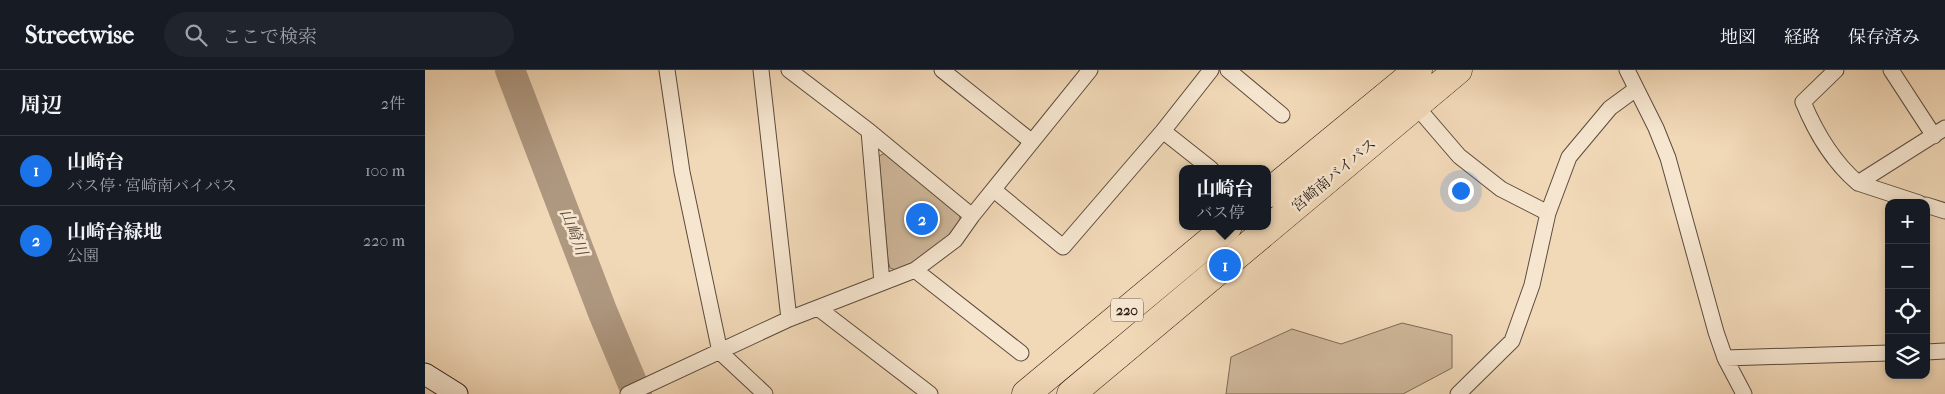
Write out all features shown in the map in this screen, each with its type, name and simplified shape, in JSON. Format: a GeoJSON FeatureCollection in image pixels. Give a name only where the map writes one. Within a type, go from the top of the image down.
{"type":"FeatureCollection","features":[{"type":"Feature","properties":{"kind":"highway","name":"宮崎南バイパス"},"geometry":{"type":"LineString","coordinates":[[1271,227],[1458,70]]}},
{"type":"Feature","properties":{"kind":"highway","name":"宮崎南バイパス"},"geometry":{"type":"LineString","coordinates":[[1271,190],[1403,74]]}},
{"type":"Feature","properties":{"kind":"highway","name":"220"},"geometry":{"type":"LineString","coordinates":[[1027,394],[1223,230]]}},
{"type":"Feature","properties":{"kind":"highway","name":"宮崎南バイパス"},"geometry":{"type":"LineString","coordinates":[[1071,394],[1267,230]]}},
{"type":"Feature","properties":{"kind":"main road"},"geometry":{"type":"LineString","coordinates":[[425,374],[457,394]]}},
{"type":"Feature","properties":{"kind":"street"},"geometry":{"type":"LineString","coordinates":[[667,70],[682,172],[720,352],[765,394]]}},
{"type":"Feature","properties":{"kind":"street"},"geometry":{"type":"LineString","coordinates":[[761,70],[789,319]]}},
{"type":"Feature","properties":{"kind":"street"},"geometry":{"type":"LineString","coordinates":[[789,70],[869,131],[972,216]]}},
{"type":"Feature","properties":{"kind":"street"},"geometry":{"type":"LineString","coordinates":[[943,70],[1031,141]]}},
{"type":"Feature","properties":{"kind":"street"},"geometry":{"type":"LineString","coordinates":[[994,190],[1063,246],[1163,131],[1211,70]]}},
{"type":"Feature","properties":{"kind":"street"},"geometry":{"type":"LineString","coordinates":[[1229,70],[1282,114]]}},
{"type":"Feature","properties":{"kind":"street"},"geometry":{"type":"LineString","coordinates":[[1627,70],[1656,128],[1668,158],[1725,358],[1744,394]]}},
{"type":"Feature","properties":{"kind":"street"},"geometry":{"type":"LineString","coordinates":[[1836,70],[1803,102],[1818,137],[1848,174],[1858,183],[1907,199]]}},
{"type":"Feature","properties":{"kind":"street"},"geometry":{"type":"LineString","coordinates":[[1858,183],[1939,132],[1891,70]]}},
{"type":"Feature","properties":{"kind":"street"},"geometry":{"type":"LineString","coordinates":[[628,394],[789,319],[915,270],[955,240],[1084,72]]}},
{"type":"Feature","properties":{"kind":"street"},"geometry":{"type":"LineString","coordinates":[[1458,394],[1512,341],[1532,285],[1548,213],[1569,157],[1610,108],[1636,89]]}},
{"type":"Feature","properties":{"kind":"street"},"geometry":{"type":"LineString","coordinates":[[1416,106],[1459,156],[1501,188],[1548,213]]}},
{"type":"Feature","properties":{"kind":"street"},"geometry":{"type":"LineString","coordinates":[[869,131],[881,282]]}},
{"type":"Feature","properties":{"kind":"street"},"geometry":{"type":"LineString","coordinates":[[1163,131],[1206,165]]}},
{"type":"Feature","properties":{"kind":"street"},"geometry":{"type":"LineString","coordinates":[[1930,206],[1945,211]]}},
{"type":"Feature","properties":{"kind":"street"},"geometry":{"type":"LineString","coordinates":[[915,270],[1021,353]]}},
{"type":"Feature","properties":{"kind":"street"},"geometry":{"type":"LineString","coordinates":[[818,308],[930,394]]}},
{"type":"Feature","properties":{"kind":"street"},"geometry":{"type":"LineString","coordinates":[[1930,352],[1945,351]]}},
{"type":"Feature","properties":{"kind":"street"},"geometry":{"type":"LineString","coordinates":[[1725,358],[1885,353]]}},
{"type":"Feature","properties":{"kind":"shaded area"},"geometry":{"type":"Polygon","coordinates":[[[887,152],[959,211],[961,226],[937,249],[899,271],[890,268],[888,261],[879,156],[887,152]]]}},
{"type":"Feature","properties":{"kind":"shaded area"},"geometry":{"type":"Polygon","coordinates":[[[1402,323],[1452,335],[1452,368],[1403,394],[1226,394],[1231,357],[1292,329],[1341,344],[1402,323]]]}},
{"type":"Feature","properties":{"kind":"waterway","name":"山崎川"},"geometry":{"type":"LineString","coordinates":[[510,70],[603,313],[637,394]]}},
{"type":"Feature","properties":{"kind":"place","name":"山崎台緑地"},"geometry":{"type":"Point","coordinates":[922,219]}},
{"type":"Feature","properties":{"kind":"place","name":"山崎台"},"geometry":{"type":"Point","coordinates":[1225,265]}}]}
